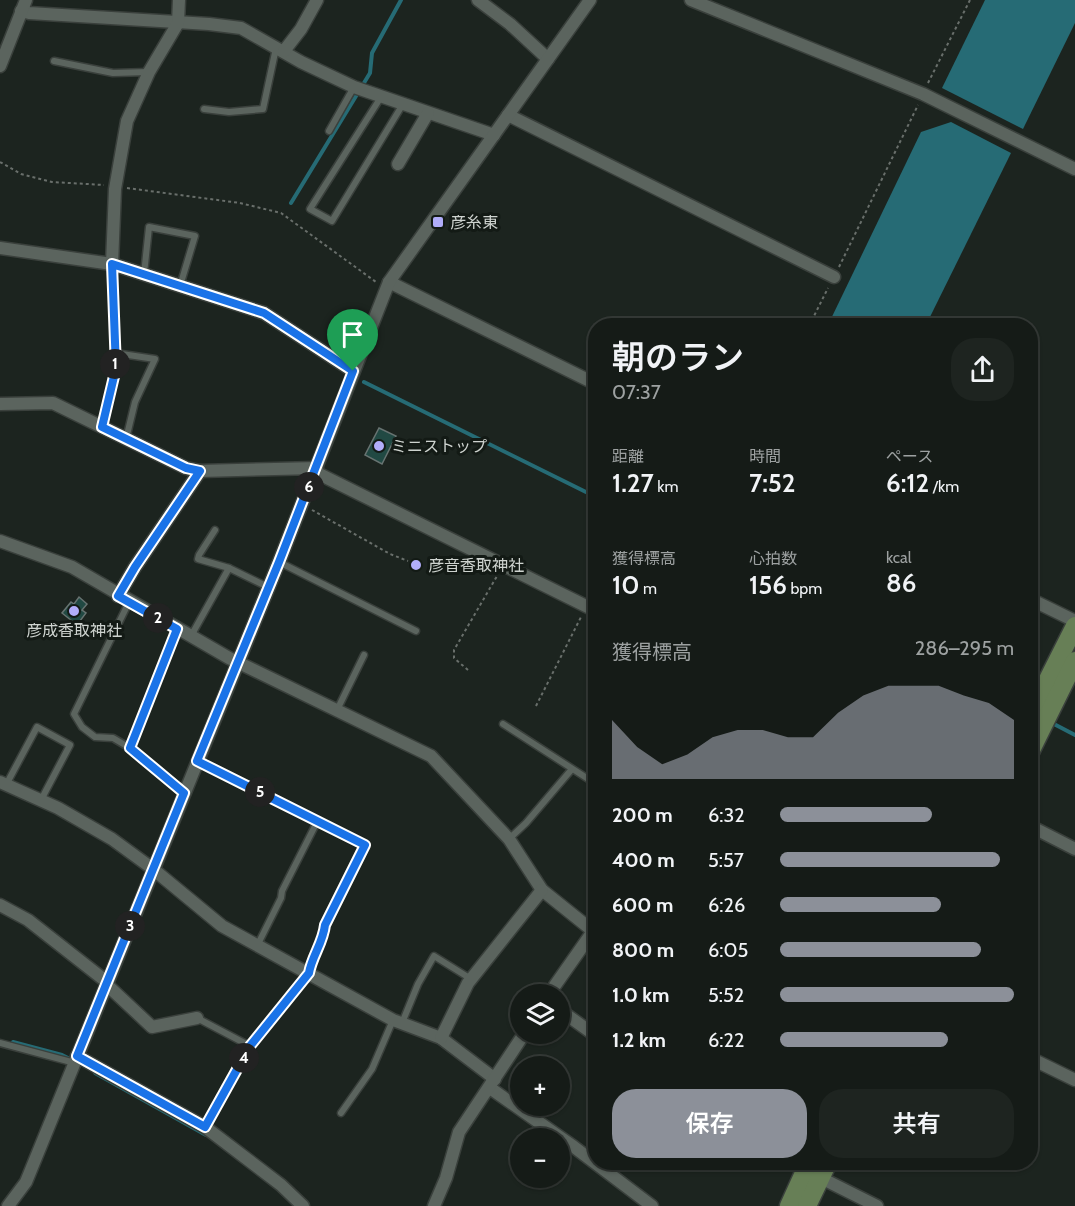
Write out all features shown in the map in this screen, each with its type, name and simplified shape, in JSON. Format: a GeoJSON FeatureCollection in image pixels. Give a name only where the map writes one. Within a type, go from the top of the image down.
{"type":"FeatureCollection","features":[{"type":"Feature","properties":{"kind":"main road"},"geometry":{"type":"LineString","coordinates":[[1038,699],[1075,623]]}},
{"type":"Feature","properties":{"kind":"main road"},"geometry":{"type":"LineString","coordinates":[[1038,736],[1075,661]]}},
{"type":"Feature","properties":{"kind":"main road"},"geometry":{"type":"LineString","coordinates":[[789,1206],[808,1170]]}},
{"type":"Feature","properties":{"kind":"main road"},"geometry":{"type":"LineString","coordinates":[[807,1206],[810,1170]]}},
{"type":"Feature","properties":{"kind":"street"},"geometry":{"type":"LineString","coordinates":[[112,264],[116,186],[127,121],[149,72],[178,23],[179,0]]}},
{"type":"Feature","properties":{"kind":"street"},"geometry":{"type":"LineString","coordinates":[[280,49],[301,29],[317,0]]}},
{"type":"Feature","properties":{"kind":"street"},"geometry":{"type":"LineString","coordinates":[[478,0],[510,24],[548,59]]}},
{"type":"Feature","properties":{"kind":"street"},"geometry":{"type":"LineString","coordinates":[[8,1206],[26,1182],[269,588],[316,470],[384,283],[494,135],[590,0]]}},
{"type":"Feature","properties":{"kind":"street"},"geometry":{"type":"LineString","coordinates":[[691,0],[923,94],[1075,169]]}},
{"type":"Feature","properties":{"kind":"street"},"geometry":{"type":"LineString","coordinates":[[0,66],[5,38],[24,6],[29,14],[241,28],[302,62],[354,87],[494,135]]}},
{"type":"Feature","properties":{"kind":"street"},"geometry":{"type":"LineString","coordinates":[[398,164],[428,113]]}},
{"type":"Feature","properties":{"kind":"street"},"geometry":{"type":"LineString","coordinates":[[508,115],[834,277]]}},
{"type":"Feature","properties":{"kind":"street"},"geometry":{"type":"LineString","coordinates":[[0,248],[112,264],[264,313],[353,371]]}},
{"type":"Feature","properties":{"kind":"street"},"geometry":{"type":"LineString","coordinates":[[384,283],[588,380]]}},
{"type":"Feature","properties":{"kind":"street"},"geometry":{"type":"LineString","coordinates":[[0,404],[53,403],[186,468],[200,471],[316,470],[588,608]]}},
{"type":"Feature","properties":{"kind":"street"},"geometry":{"type":"LineString","coordinates":[[124,599],[135,567],[200,471]]}},
{"type":"Feature","properties":{"kind":"street"},"geometry":{"type":"LineString","coordinates":[[0,541],[72,567],[124,599],[238,662],[431,756],[510,839],[542,890],[588,924]]}},
{"type":"Feature","properties":{"kind":"street"},"geometry":{"type":"LineString","coordinates":[[1038,603],[1075,623]]}},
{"type":"Feature","properties":{"kind":"street"},"geometry":{"type":"LineString","coordinates":[[3,783],[112,839],[153,869],[222,926],[398,1021],[441,1038],[492,1083],[588,1158]]}},
{"type":"Feature","properties":{"kind":"street"},"geometry":{"type":"LineString","coordinates":[[1038,830],[1075,849]]}},
{"type":"Feature","properties":{"kind":"street"},"geometry":{"type":"LineString","coordinates":[[441,1038],[455,1005],[471,979],[542,890]]}},
{"type":"Feature","properties":{"kind":"street"},"geometry":{"type":"LineString","coordinates":[[0,905],[28,920],[106,983],[152,1026],[197,1018]]}},
{"type":"Feature","properties":{"kind":"street"},"geometry":{"type":"LineString","coordinates":[[556,984],[588,938]]}},
{"type":"Feature","properties":{"kind":"street"},"geometry":{"type":"LineString","coordinates":[[570,1017],[588,1030]]}},
{"type":"Feature","properties":{"kind":"street"},"geometry":{"type":"LineString","coordinates":[[434,1206],[446,1178],[459,1132],[517,1044]]}},
{"type":"Feature","properties":{"kind":"street"},"geometry":{"type":"LineString","coordinates":[[76,1060],[205,1127],[281,1185],[303,1206]]}},
{"type":"Feature","properties":{"kind":"street"},"geometry":{"type":"LineString","coordinates":[[1038,1062],[1075,1080]]}},
{"type":"Feature","properties":{"kind":"street"},"geometry":{"type":"LineString","coordinates":[[604,1170],[652,1206]]}},
{"type":"Feature","properties":{"kind":"street"},"geometry":{"type":"LineString","coordinates":[[815,1170],[877,1206]]}},
{"type":"Feature","properties":{"kind":"lane"},"geometry":{"type":"LineString","coordinates":[[204,109],[229,112],[263,109],[280,49]]}},
{"type":"Feature","properties":{"kind":"lane"},"geometry":{"type":"LineString","coordinates":[[54,61],[113,73],[149,72]]}},
{"type":"Feature","properties":{"kind":"lane"},"geometry":{"type":"LineString","coordinates":[[328,131],[354,87]]}},
{"type":"Feature","properties":{"kind":"lane"},"geometry":{"type":"LineString","coordinates":[[381,97],[310,209],[332,221],[403,104]]}},
{"type":"Feature","properties":{"kind":"lane"},"geometry":{"type":"LineString","coordinates":[[144,275],[149,227],[195,236],[180,286]]}},
{"type":"Feature","properties":{"kind":"lane"},"geometry":{"type":"LineString","coordinates":[[102,427],[116,368],[112,264]]}},
{"type":"Feature","properties":{"kind":"lane"},"geometry":{"type":"LineString","coordinates":[[115,353],[155,359],[135,402],[126,439]]}},
{"type":"Feature","properties":{"kind":"lane"},"geometry":{"type":"LineString","coordinates":[[215,530],[198,559],[229,568],[269,588]]}},
{"type":"Feature","properties":{"kind":"lane"},"geometry":{"type":"LineString","coordinates":[[279,562],[416,631]]}},
{"type":"Feature","properties":{"kind":"lane"},"geometry":{"type":"LineString","coordinates":[[191,636],[229,568]]}},
{"type":"Feature","properties":{"kind":"lane"},"geometry":{"type":"LineString","coordinates":[[124,599],[74,714],[82,727],[95,737],[113,738],[130,748],[184,793]]}},
{"type":"Feature","properties":{"kind":"lane"},"geometry":{"type":"LineString","coordinates":[[130,748],[177,629]]}},
{"type":"Feature","properties":{"kind":"lane"},"geometry":{"type":"LineString","coordinates":[[337,710],[364,655]]}},
{"type":"Feature","properties":{"kind":"lane"},"geometry":{"type":"LineString","coordinates":[[503,724],[588,779]]}},
{"type":"Feature","properties":{"kind":"lane"},"geometry":{"type":"LineString","coordinates":[[3,783],[37,727],[69,745],[40,800]]}},
{"type":"Feature","properties":{"kind":"lane"},"geometry":{"type":"LineString","coordinates":[[197,761],[365,845],[325,925],[323,938],[311,963],[309,973],[250,1046],[205,1127]]}},
{"type":"Feature","properties":{"kind":"lane"},"geometry":{"type":"LineString","coordinates":[[510,839],[572,769]]}},
{"type":"Feature","properties":{"kind":"lane"},"geometry":{"type":"LineString","coordinates":[[257,946],[318,820]]}},
{"type":"Feature","properties":{"kind":"lane"},"geometry":{"type":"LineString","coordinates":[[341,1113],[372,1069],[434,956],[471,979]]}},
{"type":"Feature","properties":{"kind":"lane"},"geometry":{"type":"LineString","coordinates":[[197,1018],[250,1046]]}},
{"type":"Feature","properties":{"kind":"lane"},"geometry":{"type":"LineString","coordinates":[[0,1043],[76,1060]]}},
{"type":"Feature","properties":{"kind":"path"},"geometry":{"type":"LineString","coordinates":[[813,318],[970,0]]}},
{"type":"Feature","properties":{"kind":"path"},"geometry":{"type":"LineString","coordinates":[[0,162],[21,174],[51,182],[116,186],[240,203],[281,213],[384,283]]}},
{"type":"Feature","properties":{"kind":"path"},"geometry":{"type":"LineString","coordinates":[[302,504],[390,554],[408,561]]}},
{"type":"Feature","properties":{"kind":"path"},"geometry":{"type":"LineString","coordinates":[[468,670],[454,658],[454,650],[503,566]]}},
{"type":"Feature","properties":{"kind":"path"},"geometry":{"type":"LineString","coordinates":[[536,706],[588,614]]}},
{"type":"Feature","properties":{"kind":"water"},"geometry":{"type":"Polygon","coordinates":[[[985,0],[1075,0],[1075,23],[1023,129],[942,88],[985,0]]]}},
{"type":"Feature","properties":{"kind":"water"},"geometry":{"type":"Polygon","coordinates":[[[951,122],[1011,153],[929,318],[831,318],[921,132],[951,122]]]}},
{"type":"Feature","properties":{"kind":"building"},"geometry":{"type":"Polygon","coordinates":[[[379,428],[396,436],[382,464],[365,455],[379,428]]]}},
{"type":"Feature","properties":{"kind":"building"},"geometry":{"type":"Polygon","coordinates":[[[79,597],[87,604],[82,610],[86,613],[77,625],[62,613],[71,602],[74,604],[79,597]]]}},
{"type":"Feature","properties":{"kind":"waterway"},"geometry":{"type":"LineString","coordinates":[[291,203],[370,73],[372,53],[401,0]]}},
{"type":"Feature","properties":{"kind":"waterway"},"geometry":{"type":"LineString","coordinates":[[364,382],[588,493]]}},
{"type":"Feature","properties":{"kind":"waterway"},"geometry":{"type":"LineString","coordinates":[[1052,723],[1075,735]]}},
{"type":"Feature","properties":{"kind":"waterway"},"geometry":{"type":"LineString","coordinates":[[13,1042],[70,1059]]}},
{"type":"Feature","properties":{"kind":"waterway"},"geometry":{"type":"LineString","coordinates":[[95,1073],[206,1135]]}},
{"type":"Feature","properties":{"kind":"place","name":"彦糸東"},"geometry":{"type":"Point","coordinates":[438,222]}},
{"type":"Feature","properties":{"kind":"place","name":"ミニストップ"},"geometry":{"type":"Point","coordinates":[379,446]}},
{"type":"Feature","properties":{"kind":"place","name":"彦音香取神社"},"geometry":{"type":"Point","coordinates":[416,565]}},
{"type":"Feature","properties":{"kind":"place","name":"彦成香取神社"},"geometry":{"type":"Point","coordinates":[74,611]}},
{"type":"Feature","properties":{"kind":"route"},"geometry":{"type":"LineString","coordinates":[[112,264],[264,313],[353,371],[279,562],[197,761],[365,845],[325,925],[323,938],[311,963],[309,973],[250,1046],[205,1127],[77,1056],[184,793],[130,748],[177,629],[118,596],[200,471],[186,468],[102,427],[116,368],[112,264]]}}]}
